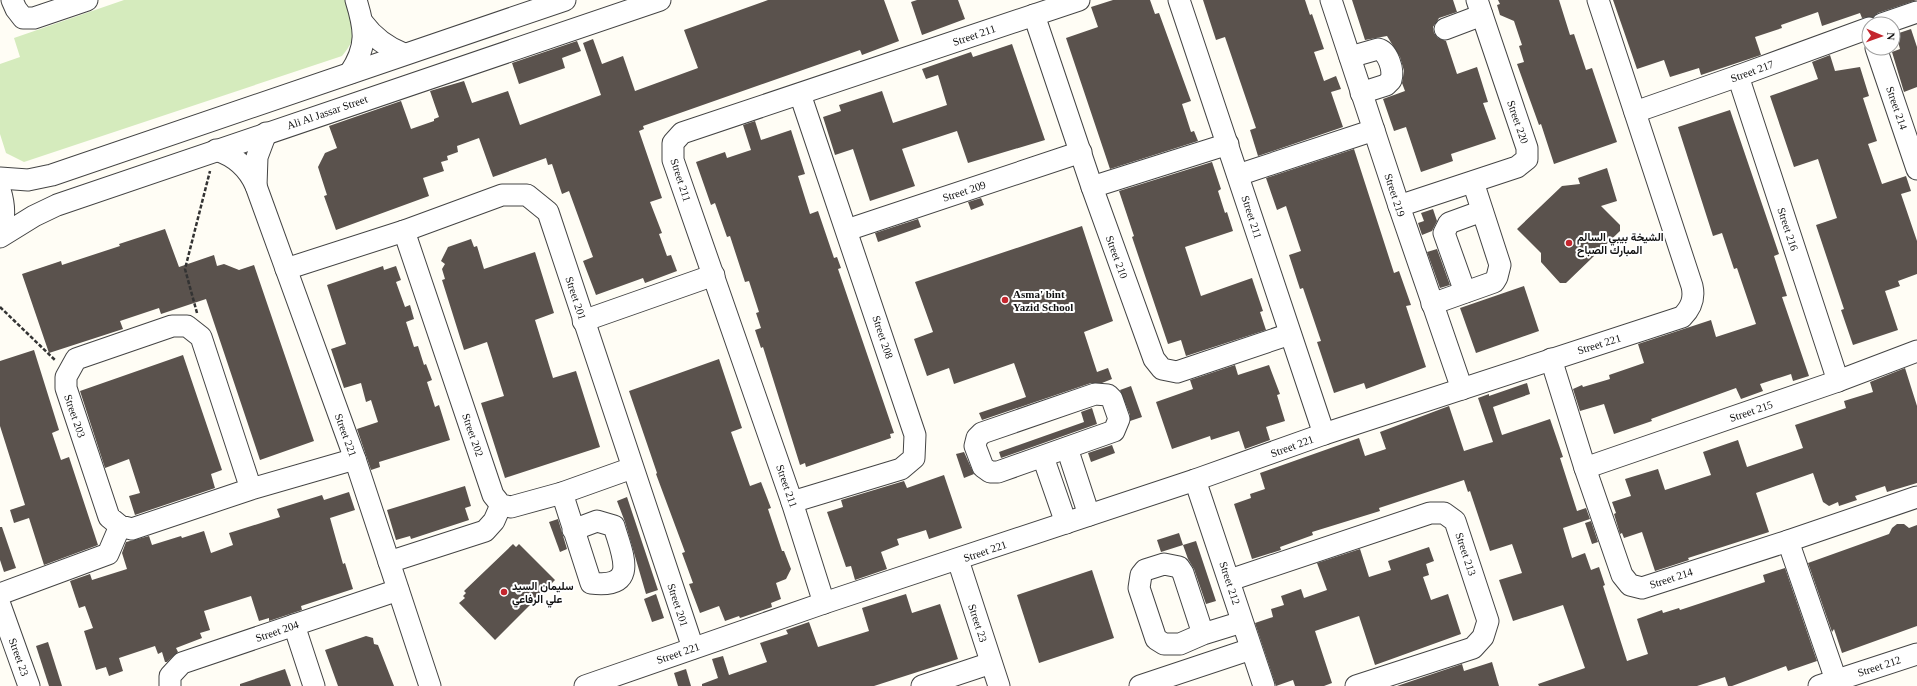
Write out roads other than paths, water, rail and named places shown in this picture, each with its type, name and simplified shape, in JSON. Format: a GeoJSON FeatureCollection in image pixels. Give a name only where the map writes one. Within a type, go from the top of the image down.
{"type":"FeatureCollection","features":[{"type":"Feature","properties":{"kind":"street"},"geometry":{"type":"LineString","coordinates":[[12,0],[16,9],[23,18],[34,18],[87,0]]}},
{"type":"Feature","properties":{"kind":"street"},"geometry":{"type":"LineString","coordinates":[[350,73],[362,49],[364,36],[363,23],[356,0]]}},
{"type":"Feature","properties":{"kind":"street"},"geometry":{"type":"LineString","coordinates":[[0,178],[28,180],[52,175],[565,0]]}},
{"type":"Feature","properties":{"kind":"street"},"geometry":{"type":"LineString","coordinates":[[574,0],[574,12],[582,26]]}},
{"type":"Feature","properties":{"kind":"street","name":"Ali Al Jassar Street"},"geometry":{"type":"LineString","coordinates":[[0,238],[28,220],[57,205],[660,0]]}},
{"type":"Feature","properties":{"kind":"street","name":"Street 211"},"geometry":{"type":"LineString","coordinates":[[824,603],[792,502],[673,160],[673,143],[682,133],[1079,0]]}},
{"type":"Feature","properties":{"kind":"street","name":"Street 211"},"geometry":{"type":"LineString","coordinates":[[1179,0],[1324,434]]}},
{"type":"Feature","properties":{"kind":"street","name":"Street 219"},"geometry":{"type":"LineString","coordinates":[[1331,0],[1432,304],[1462,389]]}},
{"type":"Feature","properties":{"kind":"street","name":"Street 221"},"geometry":{"type":"LineString","coordinates":[[598,684],[693,648],[1195,480],[1324,434],[1551,359],[1674,321],[1688,311],[1694,294],[1598,0]]}},
{"type":"Feature","properties":{"kind":"street"},"geometry":{"type":"LineString","coordinates":[[1445,29],[1480,8]]}},
{"type":"Feature","properties":{"kind":"street","name":"Street 220"},"geometry":{"type":"LineString","coordinates":[[1399,206],[1517,167],[1527,159],[1527,148],[1480,8]]}},
{"type":"Feature","properties":{"kind":"street"},"geometry":{"type":"LineString","coordinates":[[1901,17],[1917,12]]}},
{"type":"Feature","properties":{"kind":"street","name":"Street 210"},"geometry":{"type":"LineString","coordinates":[[1034,15],[1092,187],[1154,360],[1162,369],[1177,372],[1290,334]]}},
{"type":"Feature","properties":{"kind":"street"},"geometry":{"type":"LineString","coordinates":[[509,19],[519,31],[519,48]]}},
{"type":"Feature","properties":{"kind":"street"},"geometry":{"type":"LineString","coordinates":[[363,23],[376,39],[404,54]]}},
{"type":"Feature","properties":{"kind":"street","name":"Street 217"},"geometry":{"type":"LineString","coordinates":[[1635,112],[1861,31]]}},
{"type":"Feature","properties":{"kind":"street"},"geometry":{"type":"LineString","coordinates":[[1350,57],[1378,49],[1387,55],[1392,72],[1392,80],[1386,85],[1362,93]]}},
{"type":"Feature","properties":{"kind":"street","name":"Street 214"},"geometry":{"type":"LineString","coordinates":[[1879,56],[1917,169]]}},
{"type":"Feature","properties":{"kind":"street","name":"Street 216"},"geometry":{"type":"LineString","coordinates":[[1738,76],[1838,381]]}},
{"type":"Feature","properties":{"kind":"street","name":"Street 208"},"geometry":{"type":"LineString","coordinates":[[792,502],[901,469],[914,458],[915,435],[800,94]]}},
{"type":"Feature","properties":{"kind":"street"},"geometry":{"type":"LineString","coordinates":[[1238,175],[1374,130]]}},
{"type":"Feature","properties":{"kind":"street","name":"Street 221"},"geometry":{"type":"LineString","coordinates":[[256,186],[257,157],[266,133]]}},
{"type":"Feature","properties":{"kind":"street"},"geometry":{"type":"LineString","coordinates":[[1092,187],[1228,144]]}},
{"type":"Feature","properties":{"kind":"street","name":"Street 221"},"geometry":{"type":"LineString","coordinates":[[216,150],[234,157],[241,163],[256,186],[355,459],[430,686]]}},
{"type":"Feature","properties":{"kind":"street","name":"Street 209"},"geometry":{"type":"LineString","coordinates":[[847,230],[1080,152]]}},
{"type":"Feature","properties":{"kind":"street"},"geometry":{"type":"LineString","coordinates":[[1432,304],[1494,282],[1500,271],[1500,265],[1473,182]]}},
{"type":"Feature","properties":{"kind":"street"},"geometry":{"type":"LineString","coordinates":[[0,190],[4,207],[3,225],[0,231]]}},
{"type":"Feature","properties":{"kind":"street","name":"Street 201"},"geometry":{"type":"LineString","coordinates":[[286,269],[404,232],[502,195],[527,195],[548,212],[693,648]]}},
{"type":"Feature","properties":{"kind":"street"},"geometry":{"type":"LineString","coordinates":[[1465,292],[1444,233],[1449,223],[1482,211]]}},
{"type":"Feature","properties":{"kind":"street","name":"Street 202"},"geometry":{"type":"LineString","coordinates":[[404,232],[493,495],[500,505]]}},
{"type":"Feature","properties":{"kind":"street"},"geometry":{"type":"LineString","coordinates":[[583,321],[714,275]]}},
{"type":"Feature","properties":{"kind":"street","name":"Street 203"},"geometry":{"type":"LineString","coordinates":[[120,526],[109,517],[66,388],[66,378],[76,358],[172,326],[186,326],[201,337],[251,489]]}},
{"type":"Feature","properties":{"kind":"street","name":"Street 215"},"geometry":{"type":"LineString","coordinates":[[1585,468],[1838,381],[1917,351]]}},
{"type":"Feature","properties":{"kind":"street","name":"Street 214"},"geometry":{"type":"LineString","coordinates":[[1551,359],[1585,468],[1622,575],[1630,585],[1642,588],[1788,541],[1917,497]]}},
{"type":"Feature","properties":{"kind":"street"},"geometry":{"type":"LineString","coordinates":[[1094,394],[1108,395],[1112,399],[1119,419],[1114,432],[1043,457],[998,472],[990,472],[983,467],[975,446],[977,438],[982,433],[1094,394]]}},
{"type":"Feature","properties":{"kind":"street"},"geometry":{"type":"LineString","coordinates":[[1067,448],[1089,515]]}},
{"type":"Feature","properties":{"kind":"street"},"geometry":{"type":"LineString","coordinates":[[1043,457],[1066,523]]}},
{"type":"Feature","properties":{"kind":"street"},"geometry":{"type":"LineString","coordinates":[[0,594],[108,554],[120,526],[132,529],[251,489],[355,459]]}},
{"type":"Feature","properties":{"kind":"street"},"geometry":{"type":"LineString","coordinates":[[389,562],[485,531],[494,521],[500,505],[511,507],[562,493],[632,468]]}},
{"type":"Feature","properties":{"kind":"street","name":"Street 212"},"geometry":{"type":"LineString","coordinates":[[1195,480],[1230,580],[1242,622],[1264,686]]}},
{"type":"Feature","properties":{"kind":"street"},"geometry":{"type":"LineString","coordinates":[[562,493],[574,530]]}},
{"type":"Feature","properties":{"kind":"street","name":"Street 213"},"geometry":{"type":"LineString","coordinates":[[1230,580],[1430,513],[1444,514],[1455,521],[1488,621],[1483,637],[1473,648],[1356,686]]}},
{"type":"Feature","properties":{"kind":"street"},"geometry":{"type":"LineString","coordinates":[[1788,541],[1828,683]]}},
{"type":"Feature","properties":{"kind":"street","name":"Street 23"},"geometry":{"type":"LineString","coordinates":[[958,560],[999,686]]}},
{"type":"Feature","properties":{"kind":"street","name":"Street 204"},"geometry":{"type":"LineString","coordinates":[[170,686],[170,676],[182,663],[398,590]]}},
{"type":"Feature","properties":{"kind":"street","name":"Street 23"},"geometry":{"type":"LineString","coordinates":[[0,605],[29,686]]}},
{"type":"Feature","properties":{"kind":"street"},"geometry":{"type":"LineString","coordinates":[[1202,634],[1242,622]]}},
{"type":"Feature","properties":{"kind":"street"},"geometry":{"type":"LineString","coordinates":[[294,625],[314,686]]}},
{"type":"Feature","properties":{"kind":"street"},"geometry":{"type":"LineString","coordinates":[[1140,686],[1252,649]]}},
{"type":"Feature","properties":{"kind":"street","name":"Street 212"},"geometry":{"type":"LineString","coordinates":[[1828,683],[1917,654]]}},
{"type":"Feature","properties":{"kind":"street"},"geometry":{"type":"LineString","coordinates":[[922,686],[991,663]]}},
{"type":"Feature","properties":{"kind":"place","name":"الشيخة بيبي السالم المبارك الصباح"},"geometry":{"type":"Point","coordinates":[1569,243]}},
{"type":"Feature","properties":{"kind":"place","name":"Asma' bint Yazid School"},"geometry":{"type":"Point","coordinates":[1005,300]}},
{"type":"Feature","properties":{"kind":"place","name":"سليمان السيد علي الرفاعي"},"geometry":{"type":"Point","coordinates":[504,592]}}]}
